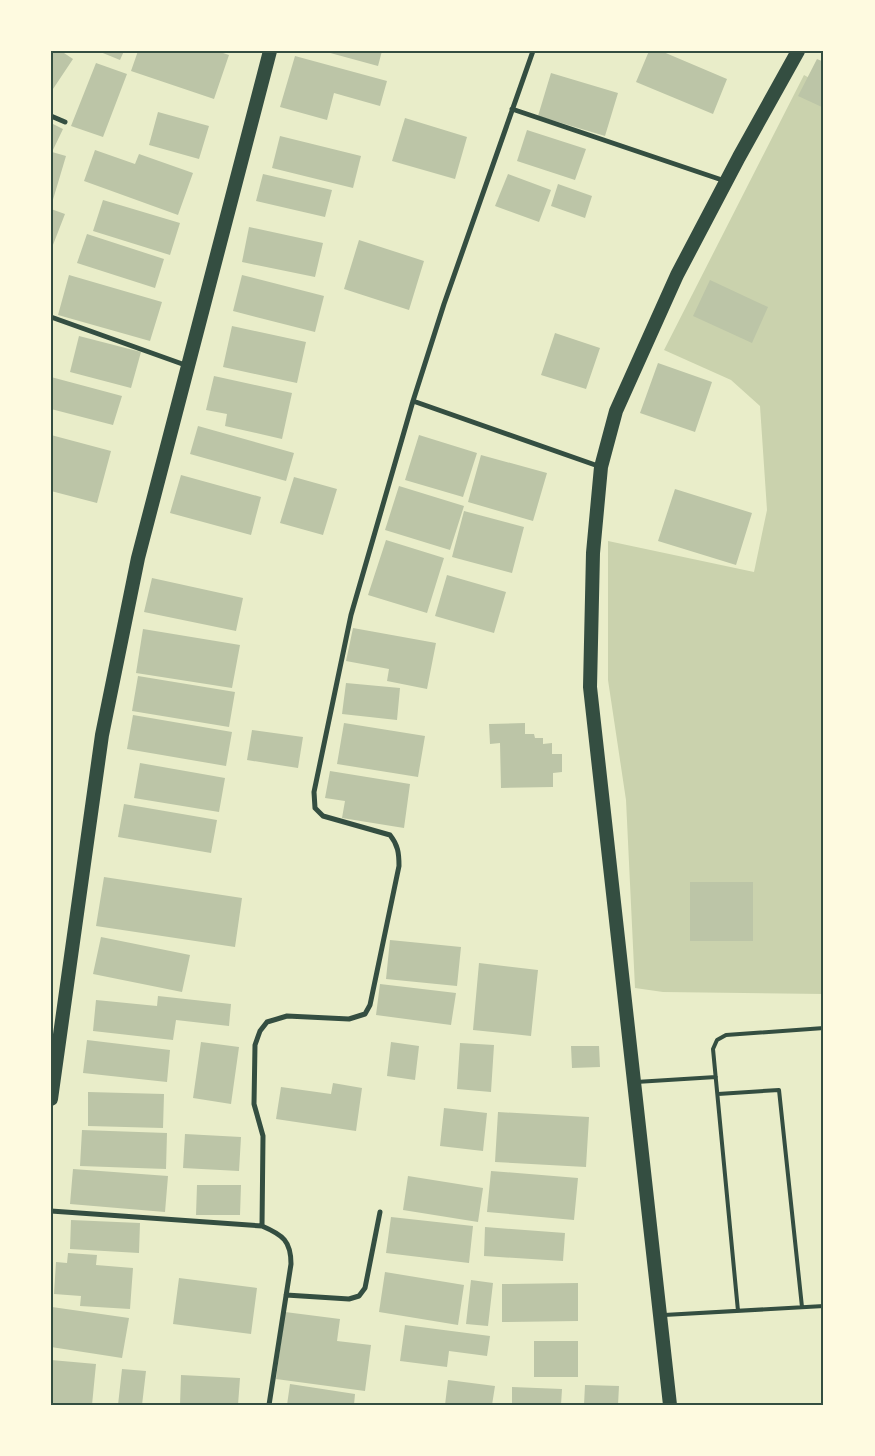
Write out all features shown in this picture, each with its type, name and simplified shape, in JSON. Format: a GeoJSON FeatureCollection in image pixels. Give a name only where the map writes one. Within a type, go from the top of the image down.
{"type":"FeatureCollection","features":[{"type":"Feature","properties":{"kind":"highway"},"geometry":{"type":"LineString","coordinates":[[51,1099],[102,736],[138,558],[270,51]]}},
{"type":"Feature","properties":{"kind":"highway"},"geometry":{"type":"LineString","coordinates":[[670,1405],[636,1082],[590,686],[589,662],[593,553],[601,467],[616,411],[677,275],[726,181],[798,51]]}},
{"type":"Feature","properties":{"kind":"street"},"geometry":{"type":"LineString","coordinates":[[262,1226],[264,1136],[254,1104],[255,1045],[260,1030],[267,1022],[287,1016],[349,1019],[365,1014],[374,991],[399,866],[399,852],[396,842],[390,835],[323,816],[315,808],[314,792],[351,615],[413,401],[444,304],[533,51]]}},
{"type":"Feature","properties":{"kind":"street"},"geometry":{"type":"LineString","coordinates":[[512,109],[726,181]]}},
{"type":"Feature","properties":{"kind":"street"},"geometry":{"type":"LineString","coordinates":[[51,116],[65,122]]}},
{"type":"Feature","properties":{"kind":"street"},"geometry":{"type":"LineString","coordinates":[[51,318],[189,366]]}},
{"type":"Feature","properties":{"kind":"street"},"geometry":{"type":"LineString","coordinates":[[413,401],[601,467]]}},
{"type":"Feature","properties":{"kind":"street"},"geometry":{"type":"LineString","coordinates":[[51,1211],[262,1226],[283,1238],[292,1250],[269,1405]]}},
{"type":"Feature","properties":{"kind":"street"},"geometry":{"type":"LineString","coordinates":[[286,1295],[349,1300],[359,1296],[365,1288],[380,1212]]}},
{"type":"Feature","properties":{"kind":"lane"},"geometry":{"type":"LineString","coordinates":[[738,1311],[714,1049],[717,1040],[726,1035],[824,1028]]}},
{"type":"Feature","properties":{"kind":"lane"},"geometry":{"type":"LineString","coordinates":[[636,1082],[716,1077]]}},
{"type":"Feature","properties":{"kind":"lane"},"geometry":{"type":"LineString","coordinates":[[718,1094],[779,1090],[802,1307]]}},
{"type":"Feature","properties":{"kind":"lane"},"geometry":{"type":"LineString","coordinates":[[661,1316],[824,1306]]}},
{"type":"Feature","properties":{"kind":"green space"},"geometry":{"type":"Polygon","coordinates":[[[804,75],[824,86],[824,994],[663,992],[635,988],[626,800],[608,680],[608,541],[754,572],[767,510],[760,406],[731,380],[664,350],[804,75]]]}},
{"type":"Feature","properties":{"kind":"building"},"geometry":{"type":"Polygon","coordinates":[[[51,51],[61,51],[73,59],[51,92],[51,51]]]}},
{"type":"Feature","properties":{"kind":"building"},"geometry":{"type":"Polygon","coordinates":[[[98,51],[124,51],[120,60],[98,51]]]}},
{"type":"Feature","properties":{"kind":"building"},"geometry":{"type":"Polygon","coordinates":[[[138,51],[217,51],[229,55],[214,99],[131,71],[138,51]]]}},
{"type":"Feature","properties":{"kind":"building"},"geometry":{"type":"Polygon","coordinates":[[[323,51],[382,51],[378,66],[323,51]]]}},
{"type":"Feature","properties":{"kind":"building"},"geometry":{"type":"Polygon","coordinates":[[[649,51],[661,51],[727,79],[713,114],[636,82],[649,51]]]}},
{"type":"Feature","properties":{"kind":"building"},"geometry":{"type":"Polygon","coordinates":[[[295,56],[387,81],[380,106],[334,93],[327,120],[280,107],[295,56]]]}},
{"type":"Feature","properties":{"kind":"building"},"geometry":{"type":"Polygon","coordinates":[[[817,59],[824,62],[824,108],[798,96],[817,59]]]}},
{"type":"Feature","properties":{"kind":"building"},"geometry":{"type":"Polygon","coordinates":[[[96,63],[127,74],[103,137],[71,126],[96,63]]]}},
{"type":"Feature","properties":{"kind":"building"},"geometry":{"type":"Polygon","coordinates":[[[551,73],[618,93],[605,136],[538,116],[551,73]]]}},
{"type":"Feature","properties":{"kind":"building"},"geometry":{"type":"Polygon","coordinates":[[[158,112],[209,126],[199,159],[149,145],[158,112]]]}},
{"type":"Feature","properties":{"kind":"building"},"geometry":{"type":"Polygon","coordinates":[[[405,118],[467,137],[455,179],[392,161],[405,118]]]}},
{"type":"Feature","properties":{"kind":"building"},"geometry":{"type":"Polygon","coordinates":[[[51,123],[63,129],[52,152],[66,156],[52,203],[51,123]]]}},
{"type":"Feature","properties":{"kind":"building"},"geometry":{"type":"Polygon","coordinates":[[[527,130],[586,149],[575,180],[517,161],[527,130]]]}},
{"type":"Feature","properties":{"kind":"building"},"geometry":{"type":"Polygon","coordinates":[[[280,136],[361,156],[353,188],[272,168],[280,136]]]}},
{"type":"Feature","properties":{"kind":"building"},"geometry":{"type":"Polygon","coordinates":[[[95,150],[135,164],[139,154],[193,173],[178,215],[84,181],[95,150]]]}},
{"type":"Feature","properties":{"kind":"building"},"geometry":{"type":"Polygon","coordinates":[[[263,174],[332,190],[325,217],[256,201],[263,174]]]}},
{"type":"Feature","properties":{"kind":"building"},"geometry":{"type":"Polygon","coordinates":[[[508,174],[551,190],[539,222],[495,206],[508,174]]]}},
{"type":"Feature","properties":{"kind":"building"},"geometry":{"type":"Polygon","coordinates":[[[558,184],[592,196],[585,218],[551,206],[558,184]]]}},
{"type":"Feature","properties":{"kind":"building"},"geometry":{"type":"Polygon","coordinates":[[[103,200],[180,223],[170,255],[93,231],[103,200]]]}},
{"type":"Feature","properties":{"kind":"building"},"geometry":{"type":"Polygon","coordinates":[[[51,209],[65,214],[51,250],[51,209]]]}},
{"type":"Feature","properties":{"kind":"building"},"geometry":{"type":"Polygon","coordinates":[[[249,227],[323,243],[315,277],[242,262],[249,227]]]}},
{"type":"Feature","properties":{"kind":"building"},"geometry":{"type":"Polygon","coordinates":[[[87,234],[164,259],[155,288],[77,263],[87,234]]]}},
{"type":"Feature","properties":{"kind":"building"},"geometry":{"type":"Polygon","coordinates":[[[359,240],[424,261],[409,310],[344,289],[359,240]]]}},
{"type":"Feature","properties":{"kind":"building"},"geometry":{"type":"Polygon","coordinates":[[[69,275],[162,302],[150,341],[58,315],[69,275]]]}},
{"type":"Feature","properties":{"kind":"building"},"geometry":{"type":"Polygon","coordinates":[[[242,275],[324,296],[315,332],[233,311],[242,275]]]}},
{"type":"Feature","properties":{"kind":"building"},"geometry":{"type":"Polygon","coordinates":[[[710,280],[768,307],[752,343],[693,316],[710,280]]]}},
{"type":"Feature","properties":{"kind":"building"},"geometry":{"type":"Polygon","coordinates":[[[232,326],[306,342],[297,383],[223,367],[232,326]]]}},
{"type":"Feature","properties":{"kind":"building"},"geometry":{"type":"Polygon","coordinates":[[[555,333],[600,348],[586,389],[541,375],[555,333]]]}},
{"type":"Feature","properties":{"kind":"building"},"geometry":{"type":"Polygon","coordinates":[[[79,336],[141,352],[131,388],[70,372],[79,336]]]}},
{"type":"Feature","properties":{"kind":"building"},"geometry":{"type":"Polygon","coordinates":[[[658,363],[712,382],[695,432],[640,413],[658,363]]]}},
{"type":"Feature","properties":{"kind":"building"},"geometry":{"type":"Polygon","coordinates":[[[214,376],[292,393],[282,439],[225,426],[227,414],[206,410],[214,376]]]}},
{"type":"Feature","properties":{"kind":"building"},"geometry":{"type":"Polygon","coordinates":[[[51,377],[122,396],[113,425],[51,409],[51,377]]]}},
{"type":"Feature","properties":{"kind":"building"},"geometry":{"type":"Polygon","coordinates":[[[198,426],[294,453],[286,481],[190,454],[198,426]]]}},
{"type":"Feature","properties":{"kind":"building"},"geometry":{"type":"Polygon","coordinates":[[[51,435],[111,451],[97,503],[51,491],[51,435]]]}},
{"type":"Feature","properties":{"kind":"building"},"geometry":{"type":"Polygon","coordinates":[[[419,435],[477,453],[463,497],[405,480],[419,435]]]}},
{"type":"Feature","properties":{"kind":"building"},"geometry":{"type":"Polygon","coordinates":[[[481,455],[547,473],[533,521],[468,502],[481,455]]]}},
{"type":"Feature","properties":{"kind":"building"},"geometry":{"type":"Polygon","coordinates":[[[181,475],[261,497],[251,535],[170,513],[181,475]]]}},
{"type":"Feature","properties":{"kind":"building"},"geometry":{"type":"Polygon","coordinates":[[[294,477],[337,489],[323,535],[280,523],[294,477]]]}},
{"type":"Feature","properties":{"kind":"building"},"geometry":{"type":"Polygon","coordinates":[[[399,486],[464,506],[450,550],[385,530],[399,486]]]}},
{"type":"Feature","properties":{"kind":"building"},"geometry":{"type":"Polygon","coordinates":[[[675,489],[752,513],[736,565],[658,541],[675,489]]]}},
{"type":"Feature","properties":{"kind":"building"},"geometry":{"type":"Polygon","coordinates":[[[464,511],[524,527],[512,573],[452,557],[464,511]]]}},
{"type":"Feature","properties":{"kind":"building"},"geometry":{"type":"Polygon","coordinates":[[[386,540],[444,558],[427,613],[368,595],[386,540]]]}},
{"type":"Feature","properties":{"kind":"building"},"geometry":{"type":"Polygon","coordinates":[[[447,575],[506,592],[494,633],[435,616],[447,575]]]}},
{"type":"Feature","properties":{"kind":"building"},"geometry":{"type":"Polygon","coordinates":[[[152,578],[243,598],[236,631],[144,612],[152,578]]]}},
{"type":"Feature","properties":{"kind":"building"},"geometry":{"type":"Polygon","coordinates":[[[353,628],[436,643],[427,689],[387,681],[389,669],[346,661],[353,628]]]}},
{"type":"Feature","properties":{"kind":"building"},"geometry":{"type":"Polygon","coordinates":[[[143,629],[240,645],[232,688],[136,673],[143,629]]]}},
{"type":"Feature","properties":{"kind":"building"},"geometry":{"type":"Polygon","coordinates":[[[138,676],[235,692],[229,727],[132,711],[138,676]]]}},
{"type":"Feature","properties":{"kind":"building"},"geometry":{"type":"Polygon","coordinates":[[[346,683],[400,688],[397,720],[342,714],[346,683]]]}},
{"type":"Feature","properties":{"kind":"building"},"geometry":{"type":"Polygon","coordinates":[[[133,715],[232,732],[226,766],[127,749],[133,715]]]}},
{"type":"Feature","properties":{"kind":"building"},"geometry":{"type":"Polygon","coordinates":[[[344,723],[425,736],[418,777],[337,764],[344,723]]]}},
{"type":"Feature","properties":{"kind":"building"},"geometry":{"type":"Polygon","coordinates":[[[525,723],[525,734],[534,734],[535,738],[543,738],[543,744],[552,743],[552,754],[562,754],[562,772],[553,773],[553,787],[501,788],[500,743],[490,744],[489,724],[525,723]]]}},
{"type":"Feature","properties":{"kind":"building"},"geometry":{"type":"Polygon","coordinates":[[[252,730],[303,737],[298,768],[247,760],[252,730]]]}},
{"type":"Feature","properties":{"kind":"building"},"geometry":{"type":"Polygon","coordinates":[[[140,763],[225,778],[219,812],[134,798],[140,763]]]}},
{"type":"Feature","properties":{"kind":"building"},"geometry":{"type":"Polygon","coordinates":[[[330,771],[410,784],[404,828],[342,818],[345,801],[325,798],[330,771]]]}},
{"type":"Feature","properties":{"kind":"building"},"geometry":{"type":"Polygon","coordinates":[[[124,804],[217,820],[211,853],[118,837],[124,804]]]}},
{"type":"Feature","properties":{"kind":"building"},"geometry":{"type":"Polygon","coordinates":[[[104,877],[242,898],[235,947],[96,926],[104,877]]]}},
{"type":"Feature","properties":{"kind":"building"},"geometry":{"type":"Polygon","coordinates":[[[690,882],[753,882],[753,941],[690,941],[690,882]]]}},
{"type":"Feature","properties":{"kind":"building"},"geometry":{"type":"Polygon","coordinates":[[[101,937],[190,955],[182,992],[93,974],[101,937]]]}},
{"type":"Feature","properties":{"kind":"building"},"geometry":{"type":"Polygon","coordinates":[[[390,940],[461,947],[457,986],[386,979],[390,940]]]}},
{"type":"Feature","properties":{"kind":"building"},"geometry":{"type":"Polygon","coordinates":[[[479,963],[538,970],[531,1036],[473,1030],[479,963]]]}},
{"type":"Feature","properties":{"kind":"building"},"geometry":{"type":"Polygon","coordinates":[[[380,984],[456,993],[451,1025],[376,1015],[380,984]]]}},
{"type":"Feature","properties":{"kind":"building"},"geometry":{"type":"Polygon","coordinates":[[[158,996],[231,1004],[229,1026],[176,1020],[173,1040],[93,1031],[96,1000],[157,1006],[158,996]]]}},
{"type":"Feature","properties":{"kind":"building"},"geometry":{"type":"Polygon","coordinates":[[[87,1040],[170,1050],[167,1082],[83,1073],[87,1040]]]}},
{"type":"Feature","properties":{"kind":"building"},"geometry":{"type":"Polygon","coordinates":[[[201,1042],[239,1047],[231,1104],[193,1098],[201,1042]]]}},
{"type":"Feature","properties":{"kind":"building"},"geometry":{"type":"Polygon","coordinates":[[[391,1042],[419,1046],[415,1080],[387,1076],[391,1042]]]}},
{"type":"Feature","properties":{"kind":"building"},"geometry":{"type":"Polygon","coordinates":[[[460,1043],[494,1045],[491,1092],[457,1089],[460,1043]]]}},
{"type":"Feature","properties":{"kind":"building"},"geometry":{"type":"Polygon","coordinates":[[[571,1046],[599,1046],[600,1067],[572,1068],[571,1046]]]}},
{"type":"Feature","properties":{"kind":"building"},"geometry":{"type":"Polygon","coordinates":[[[333,1083],[362,1088],[356,1131],[276,1119],[281,1087],[331,1094],[333,1083]]]}},
{"type":"Feature","properties":{"kind":"building"},"geometry":{"type":"Polygon","coordinates":[[[88,1092],[164,1094],[163,1128],[88,1126],[88,1092]]]}},
{"type":"Feature","properties":{"kind":"building"},"geometry":{"type":"Polygon","coordinates":[[[444,1108],[487,1113],[483,1151],[440,1146],[444,1108]]]}},
{"type":"Feature","properties":{"kind":"building"},"geometry":{"type":"Polygon","coordinates":[[[498,1112],[589,1117],[586,1167],[495,1162],[498,1112]]]}},
{"type":"Feature","properties":{"kind":"building"},"geometry":{"type":"Polygon","coordinates":[[[82,1130],[167,1133],[166,1169],[80,1166],[82,1130]]]}},
{"type":"Feature","properties":{"kind":"building"},"geometry":{"type":"Polygon","coordinates":[[[185,1134],[241,1137],[239,1171],[183,1168],[185,1134]]]}},
{"type":"Feature","properties":{"kind":"building"},"geometry":{"type":"Polygon","coordinates":[[[73,1169],[168,1176],[165,1212],[70,1204],[73,1169]]]}},
{"type":"Feature","properties":{"kind":"building"},"geometry":{"type":"Polygon","coordinates":[[[491,1171],[578,1178],[574,1220],[487,1212],[491,1171]]]}},
{"type":"Feature","properties":{"kind":"building"},"geometry":{"type":"Polygon","coordinates":[[[408,1176],[483,1188],[478,1222],[403,1210],[408,1176]]]}},
{"type":"Feature","properties":{"kind":"building"},"geometry":{"type":"Polygon","coordinates":[[[197,1185],[241,1185],[240,1215],[196,1215],[197,1185]]]}},
{"type":"Feature","properties":{"kind":"building"},"geometry":{"type":"Polygon","coordinates":[[[391,1217],[473,1226],[469,1263],[386,1253],[391,1217]]]}},
{"type":"Feature","properties":{"kind":"building"},"geometry":{"type":"Polygon","coordinates":[[[71,1220],[140,1223],[139,1253],[70,1249],[71,1220]]]}},
{"type":"Feature","properties":{"kind":"building"},"geometry":{"type":"Polygon","coordinates":[[[485,1227],[565,1233],[563,1261],[484,1256],[485,1227]]]}},
{"type":"Feature","properties":{"kind":"building"},"geometry":{"type":"Polygon","coordinates":[[[68,1253],[97,1255],[96,1265],[133,1268],[130,1309],[80,1306],[81,1296],[54,1294],[56,1262],[67,1263],[68,1253]]]}},
{"type":"Feature","properties":{"kind":"building"},"geometry":{"type":"Polygon","coordinates":[[[385,1272],[464,1285],[458,1325],[379,1312],[385,1272]]]}},
{"type":"Feature","properties":{"kind":"building"},"geometry":{"type":"Polygon","coordinates":[[[179,1278],[257,1288],[251,1334],[173,1324],[179,1278]]]}},
{"type":"Feature","properties":{"kind":"building"},"geometry":{"type":"Polygon","coordinates":[[[471,1280],[493,1283],[488,1326],[466,1324],[471,1280]]]}},
{"type":"Feature","properties":{"kind":"building"},"geometry":{"type":"Polygon","coordinates":[[[578,1283],[578,1321],[502,1322],[502,1284],[578,1283]]]}},
{"type":"Feature","properties":{"kind":"building"},"geometry":{"type":"Polygon","coordinates":[[[52,1307],[129,1318],[122,1358],[51,1347],[52,1307]]]}},
{"type":"Feature","properties":{"kind":"building"},"geometry":{"type":"Polygon","coordinates":[[[285,1312],[340,1319],[337,1341],[371,1345],[365,1391],[276,1379],[285,1312]]]}},
{"type":"Feature","properties":{"kind":"building"},"geometry":{"type":"Polygon","coordinates":[[[405,1325],[490,1336],[487,1356],[449,1351],[447,1367],[400,1361],[405,1325]]]}},
{"type":"Feature","properties":{"kind":"building"},"geometry":{"type":"Polygon","coordinates":[[[534,1341],[578,1341],[578,1377],[534,1377],[534,1341]]]}},
{"type":"Feature","properties":{"kind":"building"},"geometry":{"type":"Polygon","coordinates":[[[51,1360],[96,1364],[92,1405],[51,1405],[51,1360]]]}},
{"type":"Feature","properties":{"kind":"building"},"geometry":{"type":"Polygon","coordinates":[[[122,1369],[146,1371],[142,1405],[118,1405],[122,1369]]]}},
{"type":"Feature","properties":{"kind":"building"},"geometry":{"type":"Polygon","coordinates":[[[181,1375],[240,1378],[238,1405],[180,1405],[181,1375]]]}},
{"type":"Feature","properties":{"kind":"building"},"geometry":{"type":"Polygon","coordinates":[[[448,1380],[495,1386],[492,1405],[445,1405],[448,1380]]]}},
{"type":"Feature","properties":{"kind":"building"},"geometry":{"type":"Polygon","coordinates":[[[290,1384],[355,1394],[354,1405],[287,1405],[290,1384]]]}},
{"type":"Feature","properties":{"kind":"building"},"geometry":{"type":"Polygon","coordinates":[[[585,1385],[619,1386],[618,1405],[584,1405],[585,1385]]]}},
{"type":"Feature","properties":{"kind":"building"},"geometry":{"type":"Polygon","coordinates":[[[512,1387],[562,1389],[561,1405],[512,1405],[512,1387]]]}}]}
